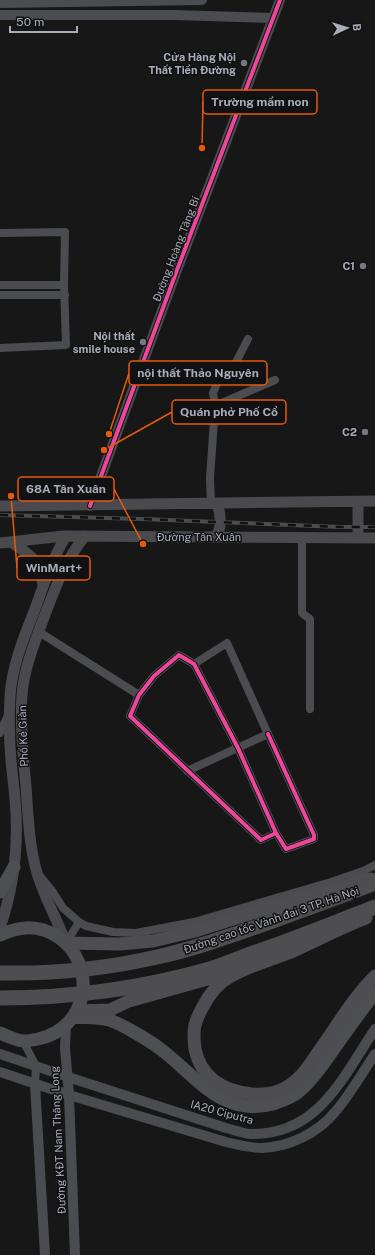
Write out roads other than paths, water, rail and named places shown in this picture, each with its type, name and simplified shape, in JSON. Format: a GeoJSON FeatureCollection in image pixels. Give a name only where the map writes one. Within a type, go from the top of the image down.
{"type":"FeatureCollection","features":[{"type":"Feature","properties":{"kind":"highway"},"geometry":{"type":"LineString","coordinates":[[66,943],[120,944],[152,941],[196,931],[255,912],[375,878]]}},
{"type":"Feature","properties":{"kind":"highway","name":"Đường cao tốc Vành đai 3 TP. Hà Nội"},"geometry":{"type":"LineString","coordinates":[[0,973],[34,973],[96,968],[157,957],[203,945],[329,901],[375,883]]}},
{"type":"Feature","properties":{"kind":"highway","name":"Đường cao tốc Vành đai 3 TP. Hà Nội"},"geometry":{"type":"LineString","coordinates":[[0,998],[28,998],[86,994],[142,985],[210,968],[286,942],[375,907]]}},
{"type":"Feature","properties":{"kind":"highway"},"geometry":{"type":"LineString","coordinates":[[375,914],[252,967],[220,983],[201,1011],[195,1025],[193,1039],[201,1066],[214,1081],[231,1090],[244,1093],[259,1095],[276,1092],[289,1086],[300,1077],[356,998],[375,976]]}},
{"type":"Feature","properties":{"kind":"highway"},"geometry":{"type":"LineString","coordinates":[[72,1018],[110,1010],[129,1001],[252,967]]}},
{"type":"Feature","properties":{"kind":"main road"},"geometry":{"type":"LineString","coordinates":[[0,506],[375,501]]}},
{"type":"Feature","properties":{"kind":"main road"},"geometry":{"type":"LineString","coordinates":[[358,502],[358,538]]}},
{"type":"Feature","properties":{"kind":"main road"},"geometry":{"type":"LineString","coordinates":[[214,504],[220,519],[220,527],[216,536]]}},
{"type":"Feature","properties":{"kind":"main road","name":"Đường Tân Xuân"},"geometry":{"type":"LineString","coordinates":[[6,543],[66,536],[375,538]]}},
{"type":"Feature","properties":{"kind":"main road","name":"Phố Kẻ Giàn"},"geometry":{"type":"LineString","coordinates":[[0,928],[11,889],[16,839],[16,805],[11,760],[9,713],[13,674],[17,657],[43,586],[58,549],[66,536]]}},
{"type":"Feature","properties":{"kind":"main road","name":"Phố Kẻ Giàn"},"geometry":{"type":"LineString","coordinates":[[66,943],[49,905],[37,872],[33,854],[28,820],[22,696],[34,644],[64,567],[77,545],[85,536]]}},
{"type":"Feature","properties":{"kind":"main road"},"geometry":{"type":"LineString","coordinates":[[6,543],[26,552],[36,561],[42,574],[43,586]]}},
{"type":"Feature","properties":{"kind":"main road"},"geometry":{"type":"LineString","coordinates":[[10,740],[23,740]]}},
{"type":"Feature","properties":{"kind":"main road"},"geometry":{"type":"LineString","coordinates":[[0,892],[14,867]]}},
{"type":"Feature","properties":{"kind":"main road"},"geometry":{"type":"LineString","coordinates":[[0,935],[14,929],[33,928],[51,932],[66,943],[76,956],[82,971],[84,988],[80,1004],[72,1018],[56,1033],[46,1037],[23,1041],[0,1033]]}},
{"type":"Feature","properties":{"kind":"main road"},"geometry":{"type":"LineString","coordinates":[[72,1018],[108,1020],[115,1023],[159,1048],[215,1096],[236,1104],[265,1106],[296,1094],[311,1080],[375,992]]}},
{"type":"Feature","properties":{"kind":"street"},"geometry":{"type":"LineString","coordinates":[[0,3],[202,0]]}},
{"type":"Feature","properties":{"kind":"street","name":"Đường Hoàng Tăng Bí"},"geometry":{"type":"LineString","coordinates":[[90,506],[280,0]]}},
{"type":"Feature","properties":{"kind":"street"},"geometry":{"type":"LineString","coordinates":[[0,15],[174,15],[272,18]]}},
{"type":"Feature","properties":{"kind":"street"},"geometry":{"type":"LineString","coordinates":[[0,233],[65,232],[64,285],[66,345],[0,348]]}},
{"type":"Feature","properties":{"kind":"street"},"geometry":{"type":"LineString","coordinates":[[0,285],[64,285]]}},
{"type":"Feature","properties":{"kind":"street"},"geometry":{"type":"LineString","coordinates":[[0,295],[65,295]]}},
{"type":"Feature","properties":{"kind":"street"},"geometry":{"type":"LineString","coordinates":[[214,504],[210,470],[215,406],[213,393],[214,388],[218,381],[233,368],[248,339]]}},
{"type":"Feature","properties":{"kind":"street"},"geometry":{"type":"LineString","coordinates":[[215,406],[275,380]]}},
{"type":"Feature","properties":{"kind":"street"},"geometry":{"type":"LineString","coordinates":[[302,537],[302,613],[310,619],[310,709]]}},
{"type":"Feature","properties":{"kind":"street"},"geometry":{"type":"LineString","coordinates":[[39,632],[139,695]]}},
{"type":"Feature","properties":{"kind":"street"},"geometry":{"type":"LineString","coordinates":[[194,664],[227,643],[314,835],[314,839],[286,849],[276,833],[238,748],[194,664],[178,655],[154,676],[139,695],[130,716],[261,840],[276,833]]}},
{"type":"Feature","properties":{"kind":"street"},"geometry":{"type":"LineString","coordinates":[[0,733],[9,713]]}},
{"type":"Feature","properties":{"kind":"street"},"geometry":{"type":"LineString","coordinates":[[187,771],[268,734]]}},
{"type":"Feature","properties":{"kind":"street"},"geometry":{"type":"LineString","coordinates":[[37,872],[53,892],[63,908],[79,922],[86,926],[113,932],[136,933],[159,930],[194,922],[323,884],[375,865]]}},
{"type":"Feature","properties":{"kind":"street"},"geometry":{"type":"LineString","coordinates":[[66,943],[79,922]]}},
{"type":"Feature","properties":{"kind":"street","name":"Đường KĐT Nam Thăng Long"},"geometry":{"type":"LineString","coordinates":[[72,1018],[65,1048],[69,1095],[75,1255]]}},
{"type":"Feature","properties":{"kind":"street","name":"IA20 Ciputra"},"geometry":{"type":"LineString","coordinates":[[0,1054],[248,1134],[279,1130],[297,1124],[311,1115],[324,1104],[336,1089],[375,1029]]}},
{"type":"Feature","properties":{"kind":"street","name":"Đường KĐT Nam Thăng Long"},"geometry":{"type":"LineString","coordinates":[[23,1041],[36,1066],[35,1084],[45,1255]]}},
{"type":"Feature","properties":{"kind":"street"},"geometry":{"type":"LineString","coordinates":[[0,1072],[69,1095],[226,1142],[246,1147],[263,1148],[293,1141],[321,1126],[335,1113],[375,1054]]}},
{"type":"Feature","properties":{"kind":"railway"},"geometry":{"type":"LineString","coordinates":[[0,515],[375,527]]}},
{"type":"Feature","properties":{"kind":"place","name":"Cửa Hàng Nội Thất Tiền Đường"},"geometry":{"type":"Point","coordinates":[244,63]}},
{"type":"Feature","properties":{"kind":"place","name":"Trường mầm non"},"geometry":{"type":"Point","coordinates":[202,148]}},
{"type":"Feature","properties":{"kind":"place","name":"C1"},"geometry":{"type":"Point","coordinates":[363,266]}},
{"type":"Feature","properties":{"kind":"place","name":"Nội thất smile house"},"geometry":{"type":"Point","coordinates":[143,342]}},
{"type":"Feature","properties":{"kind":"place","name":"C2"},"geometry":{"type":"Point","coordinates":[365,432]}},
{"type":"Feature","properties":{"kind":"place","name":"nội thất Thảo Nguyên"},"geometry":{"type":"Point","coordinates":[109,434]}},
{"type":"Feature","properties":{"kind":"place","name":"Quán phở Phố Cổ"},"geometry":{"type":"Point","coordinates":[104,450]}},
{"type":"Feature","properties":{"kind":"place","name":"WinMart+"},"geometry":{"type":"Point","coordinates":[11,496]}},
{"type":"Feature","properties":{"kind":"place","name":"68A Tân Xuân"},"geometry":{"type":"Point","coordinates":[143,544]}}]}
